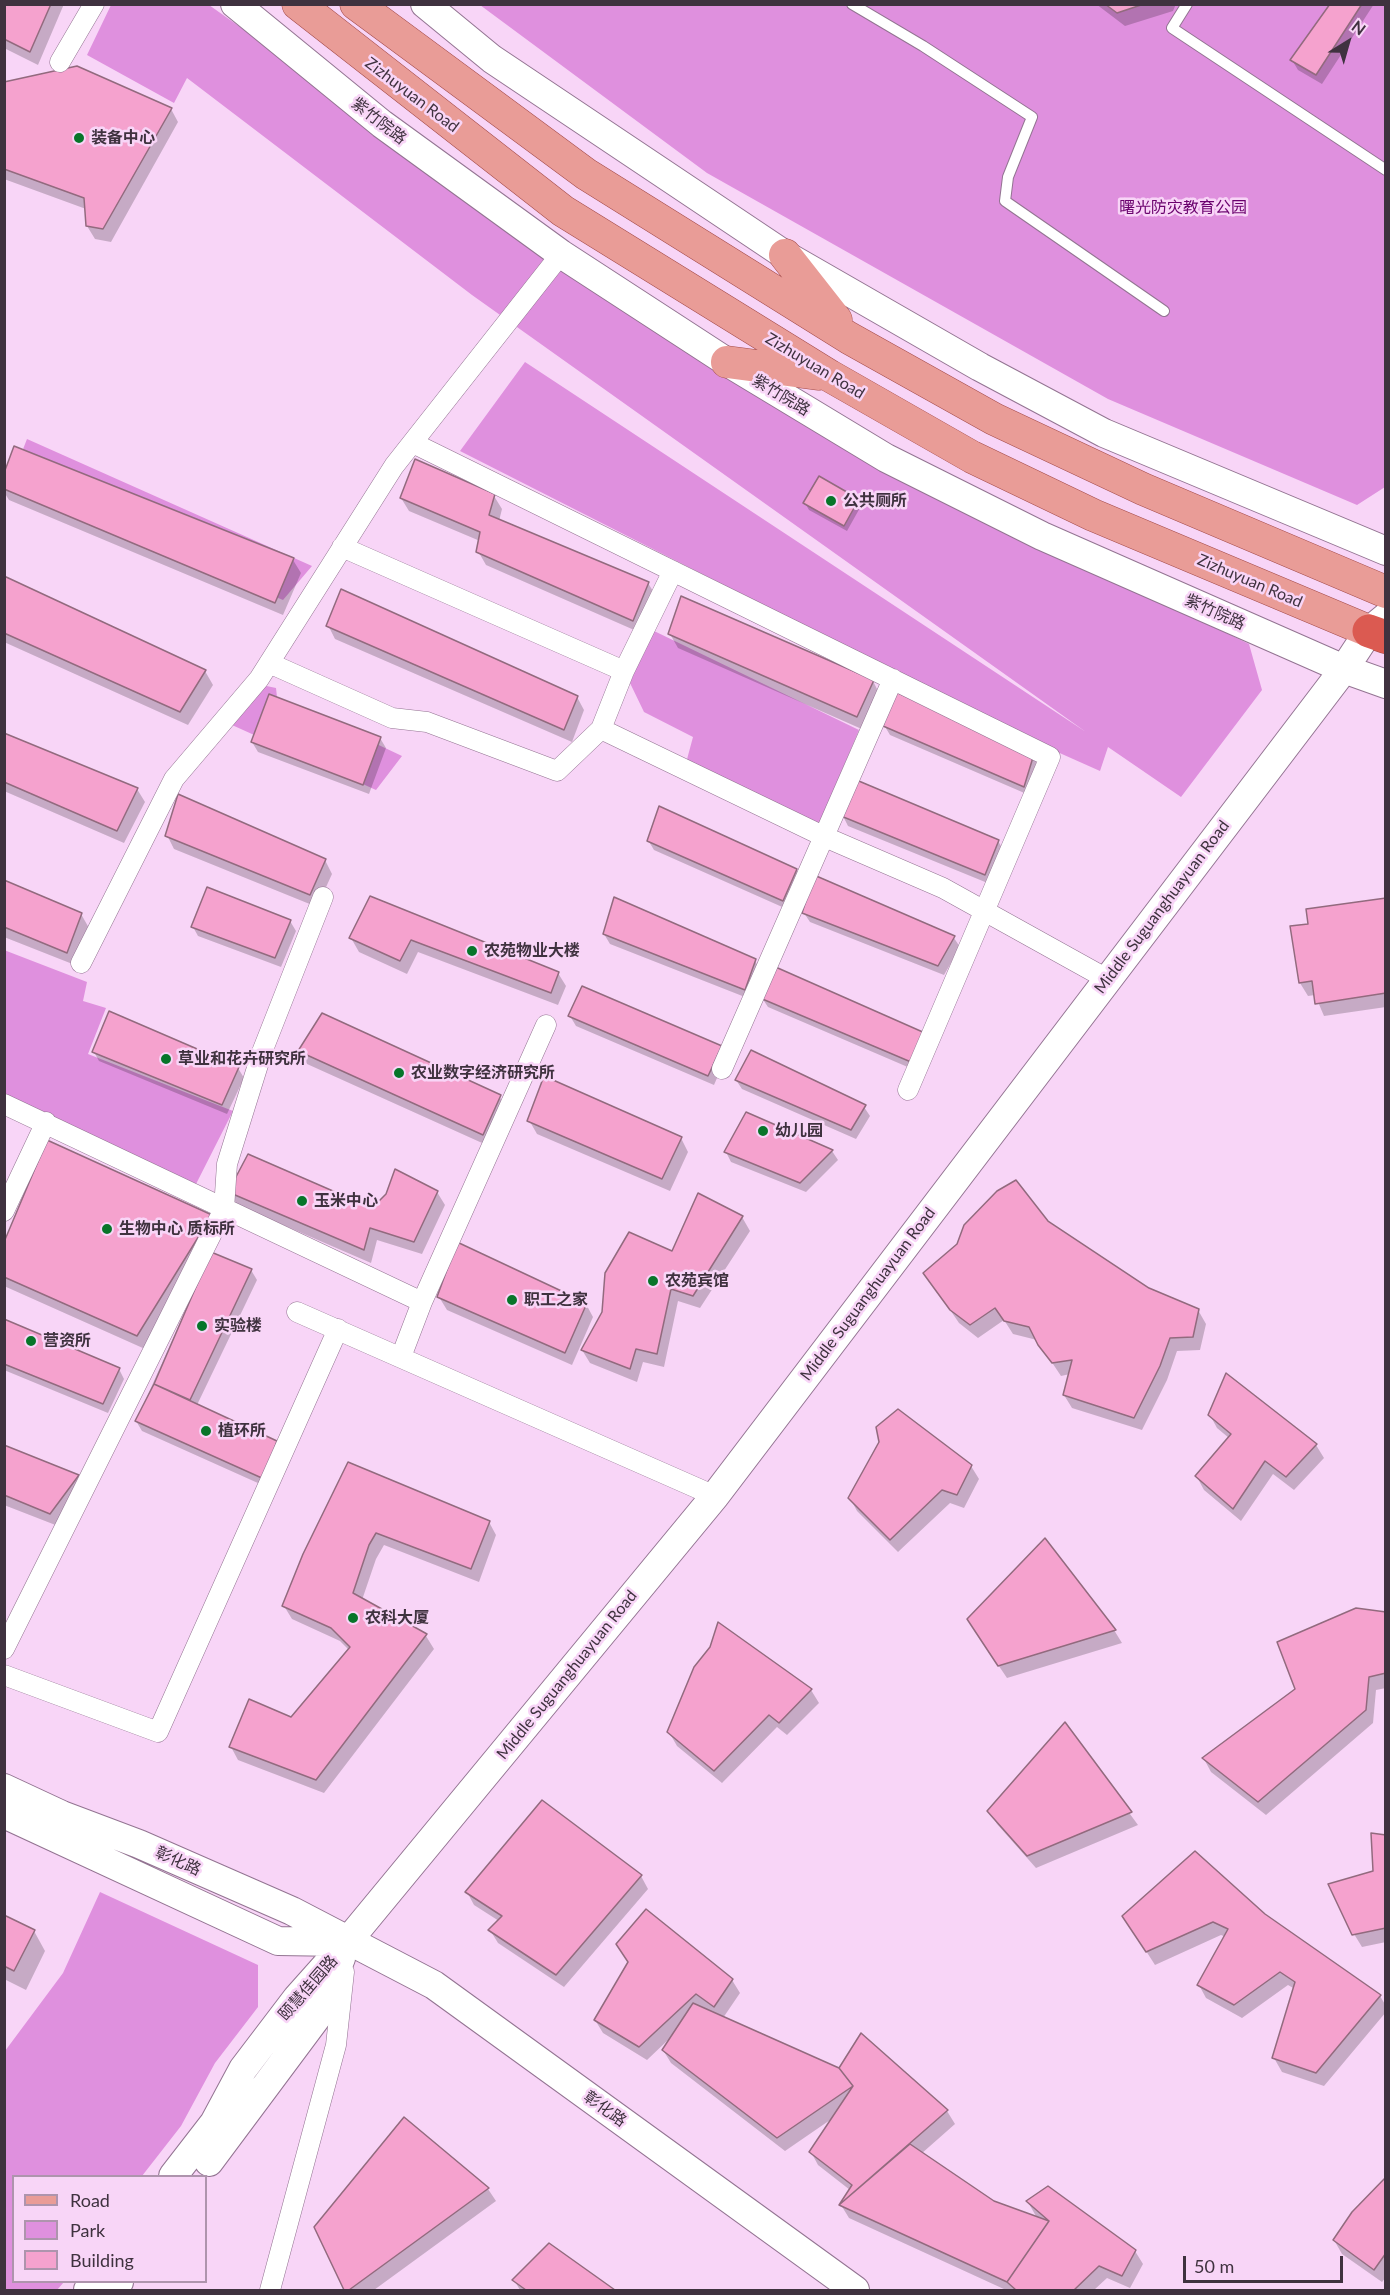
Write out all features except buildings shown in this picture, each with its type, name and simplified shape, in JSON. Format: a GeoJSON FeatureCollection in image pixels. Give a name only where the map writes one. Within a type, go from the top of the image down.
{"type":"FeatureCollection","features":[{"type":"Feature","properties":{"kind":"main road","name":"Zizhuyuan Road"},"geometry":{"type":"LineString","coordinates":[[298,4],[563,211],[830,376],[972,457],[1093,514],[1380,628]]}},
{"type":"Feature","properties":{"kind":"main road"},"geometry":{"type":"LineString","coordinates":[[356,4],[586,174],[849,338],[994,419],[1143,489],[1382,584]]}},
{"type":"Feature","properties":{"kind":"main road"},"geometry":{"type":"LineString","coordinates":[[785,255],[849,338]]}},
{"type":"Feature","properties":{"kind":"main road"},"geometry":{"type":"LineString","coordinates":[[727,362],[830,376]]}},
{"type":"Feature","properties":{"kind":"street"},"geometry":{"type":"LineString","coordinates":[[60,62],[94,4]]}},
{"type":"Feature","properties":{"kind":"street","name":"紫竹院路"},"geometry":{"type":"LineString","coordinates":[[235,4],[382,124],[561,254],[727,362],[886,458],[1042,536],[1344,669],[1386,684]]}},
{"type":"Feature","properties":{"kind":"street"},"geometry":{"type":"LineString","coordinates":[[433,7],[492,58],[785,255],[980,367],[1104,433],[1386,550]]}},
{"type":"Feature","properties":{"kind":"street"},"geometry":{"type":"LineString","coordinates":[[81,963],[174,779],[259,679],[394,466],[561,254]]}},
{"type":"Feature","properties":{"kind":"street"},"geometry":{"type":"LineString","coordinates":[[413,442],[1050,757],[986,912],[908,1089]]}},
{"type":"Feature","properties":{"kind":"street"},"geometry":{"type":"LineString","coordinates":[[342,548],[624,671]]}},
{"type":"Feature","properties":{"kind":"street"},"geometry":{"type":"LineString","coordinates":[[269,663],[392,718],[427,722],[557,771],[601,729],[624,671],[673,571]]}},
{"type":"Feature","properties":{"kind":"street"},"geometry":{"type":"LineString","coordinates":[[1380,628],[1382,584]]}},
{"type":"Feature","properties":{"kind":"street","name":"Middle Suguanghuayuan Road"},"geometry":{"type":"LineString","coordinates":[[347,1942],[715,1496],[1344,669],[1380,628]]}},
{"type":"Feature","properties":{"kind":"street"},"geometry":{"type":"LineString","coordinates":[[722,1069],[893,679]]}},
{"type":"Feature","properties":{"kind":"street"},"geometry":{"type":"LineString","coordinates":[[601,729],[825,837],[943,888],[1107,979]]}},
{"type":"Feature","properties":{"kind":"street"},"geometry":{"type":"LineString","coordinates":[[4,1649],[224,1209],[227,1164],[262,1052],[323,897]]}},
{"type":"Feature","properties":{"kind":"street"},"geometry":{"type":"LineString","coordinates":[[401,1357],[422,1302],[546,1025]]}},
{"type":"Feature","properties":{"kind":"street"},"geometry":{"type":"LineString","coordinates":[[4,1104],[422,1302]]}},
{"type":"Feature","properties":{"kind":"street"},"geometry":{"type":"LineString","coordinates":[[4,1210],[46,1122]]}},
{"type":"Feature","properties":{"kind":"street"},"geometry":{"type":"LineString","coordinates":[[297,1312],[715,1496]]}},
{"type":"Feature","properties":{"kind":"street"},"geometry":{"type":"LineString","coordinates":[[4,1675],[158,1732],[338,1329]]}},
{"type":"Feature","properties":{"kind":"street","name":"彰化路"},"geometry":{"type":"LineString","coordinates":[[4,1788],[62,1815],[139,1844],[292,1911],[347,1942],[434,1985],[855,2290]]}},
{"type":"Feature","properties":{"kind":"street","name":"彰化路"},"geometry":{"type":"LineString","coordinates":[[4,1814],[278,1941],[347,1942]]}},
{"type":"Feature","properties":{"kind":"street"},"geometry":{"type":"LineString","coordinates":[[270,2290],[336,2045],[347,1942]]}},
{"type":"Feature","properties":{"kind":"street","name":"颐慧佳园路"},"geometry":{"type":"LineString","coordinates":[[174,2175],[213,2123],[243,2069],[297,1998],[347,1942]]}},
{"type":"Feature","properties":{"kind":"street","name":"颐慧佳园路"},"geometry":{"type":"LineString","coordinates":[[199,2175],[320,2013],[347,1942]]}},
{"type":"Feature","properties":{"kind":"lane"},"geometry":{"type":"LineString","coordinates":[[852,4],[923,46],[1032,117],[1008,177],[1005,201],[1164,312]]}},
{"type":"Feature","properties":{"kind":"lane"},"geometry":{"type":"LineString","coordinates":[[1187,4],[1172,28],[1386,170]]}},
{"type":"Feature","properties":{"kind":"green space"},"geometry":{"type":"Polygon","coordinates":[[[111,5],[209,5],[561,254],[867,459],[1249,644],[1262,690],[1181,797],[1108,747],[1100,771],[1017,734],[460,451],[525,362],[1086,732],[472,295],[187,78],[174,103],[87,55],[111,5]]]}},
{"type":"Feature","properties":{"kind":"green space","name":"曙光防灾教育公园"},"geometry":{"type":"Polygon","coordinates":[[[480,5],[1385,5],[1385,487],[1357,505],[1108,399],[707,173],[480,5]]]}},
{"type":"Feature","properties":{"kind":"green space"},"geometry":{"type":"Polygon","coordinates":[[[27,439],[312,566],[283,600],[9,485],[27,439]]]}},
{"type":"Feature","properties":{"kind":"green space"},"geometry":{"type":"Polygon","coordinates":[[[652,630],[859,730],[819,825],[686,763],[693,737],[644,712],[630,683],[652,630]]]}},
{"type":"Feature","properties":{"kind":"green space"},"geometry":{"type":"Polygon","coordinates":[[[257,684],[276,688],[277,697],[402,756],[376,790],[232,725],[257,684]]]}},
{"type":"Feature","properties":{"kind":"green space"},"geometry":{"type":"Polygon","coordinates":[[[4,950],[87,982],[83,1001],[106,1008],[88,1054],[233,1111],[194,1188],[5,1095],[4,950]]]}},
{"type":"Feature","properties":{"kind":"green space"},"geometry":{"type":"Polygon","coordinates":[[[100,1892],[258,1965],[258,2007],[215,2063],[181,2126],[143,2175],[12,2175],[12,2283],[63,2283],[57,2290],[5,2290],[5,2051],[63,1973],[100,1892]]]}},
{"type":"Feature","properties":{"kind":"place","name":"装备中心"},"geometry":{"type":"Point","coordinates":[79,138]}},
{"type":"Feature","properties":{"kind":"place","name":"公共厕所"},"geometry":{"type":"Point","coordinates":[831,501]}},
{"type":"Feature","properties":{"kind":"place","name":"农苑物业大楼"},"geometry":{"type":"Point","coordinates":[472,951]}},
{"type":"Feature","properties":{"kind":"place","name":"草业和花卉研究所"},"geometry":{"type":"Point","coordinates":[166,1059]}},
{"type":"Feature","properties":{"kind":"place","name":"农业数字经济研究所"},"geometry":{"type":"Point","coordinates":[399,1073]}},
{"type":"Feature","properties":{"kind":"place","name":"幼儿园"},"geometry":{"type":"Point","coordinates":[763,1131]}},
{"type":"Feature","properties":{"kind":"place","name":"玉米中心"},"geometry":{"type":"Point","coordinates":[302,1201]}},
{"type":"Feature","properties":{"kind":"place","name":"生物中心 质标所"},"geometry":{"type":"Point","coordinates":[107,1229]}},
{"type":"Feature","properties":{"kind":"place","name":"农苑宾馆"},"geometry":{"type":"Point","coordinates":[653,1281]}},
{"type":"Feature","properties":{"kind":"place","name":"职工之家"},"geometry":{"type":"Point","coordinates":[512,1300]}},
{"type":"Feature","properties":{"kind":"place","name":"实验楼"},"geometry":{"type":"Point","coordinates":[202,1326]}},
{"type":"Feature","properties":{"kind":"place","name":"营资所"},"geometry":{"type":"Point","coordinates":[31,1341]}},
{"type":"Feature","properties":{"kind":"place","name":"植环所"},"geometry":{"type":"Point","coordinates":[206,1431]}},
{"type":"Feature","properties":{"kind":"place","name":"农科大厦"},"geometry":{"type":"Point","coordinates":[353,1618]}}]}
